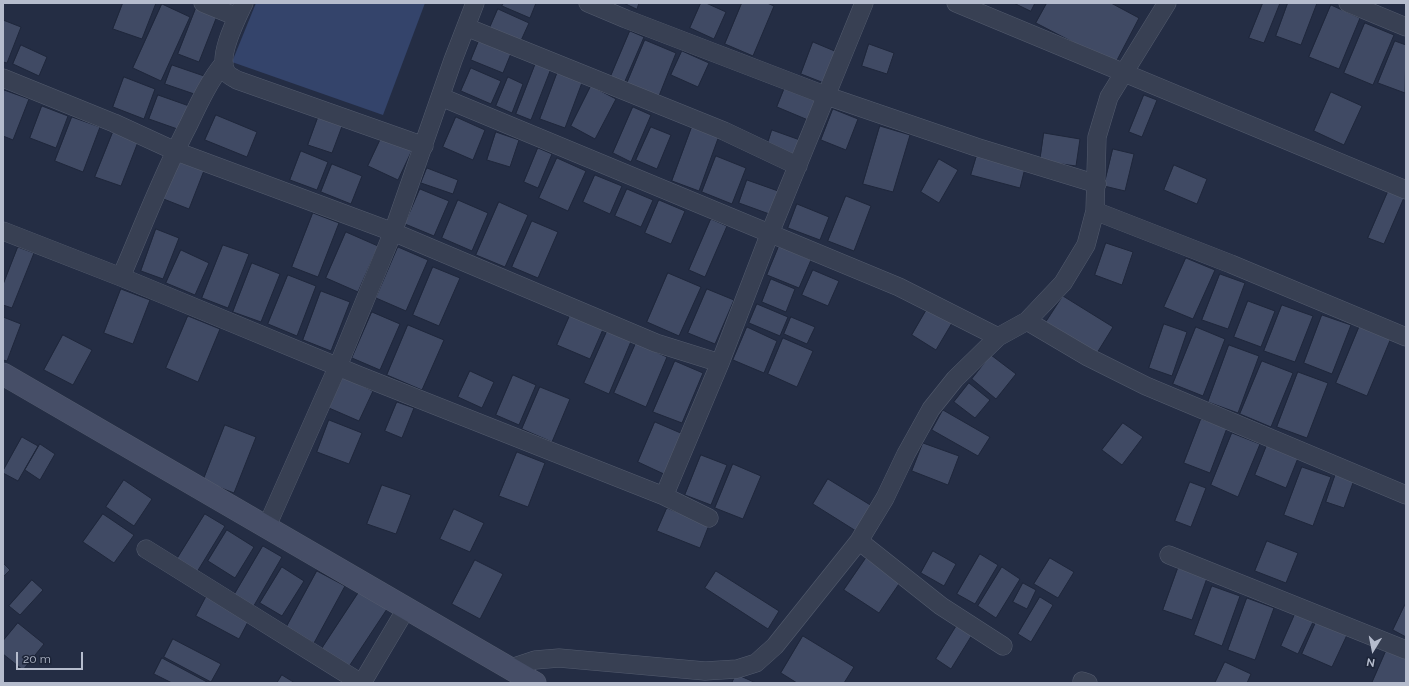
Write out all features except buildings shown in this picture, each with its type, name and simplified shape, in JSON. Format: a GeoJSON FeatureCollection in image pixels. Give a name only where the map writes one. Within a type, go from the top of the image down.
{"type":"FeatureCollection","features":[{"type":"Feature","properties":{"kind":"street"},"geometry":{"type":"LineString","coordinates":[[203,3],[240,10],[225,50],[224,63],[227,73],[237,80],[424,146]]}},
{"type":"Feature","properties":{"kind":"street"},"geometry":{"type":"LineString","coordinates":[[267,526],[338,366],[393,232],[453,60],[475,3]]}},
{"type":"Feature","properties":{"kind":"street"},"geometry":{"type":"LineString","coordinates":[[588,3],[827,96],[976,147],[1097,184]]}},
{"type":"Feature","properties":{"kind":"street"},"geometry":{"type":"LineString","coordinates":[[664,496],[720,363],[770,233],[864,3]]}},
{"type":"Feature","properties":{"kind":"street"},"geometry":{"type":"LineString","coordinates":[[511,668],[535,660],[559,658],[705,671],[738,668],[756,663],[775,646],[859,542],[885,498],[906,454],[931,409],[955,379],[998,337],[1027,321],[1063,283],[1086,245],[1095,211],[1098,137],[1109,97],[1167,3]]}},
{"type":"Feature","properties":{"kind":"street"},"geometry":{"type":"LineString","coordinates":[[1348,3],[1406,27]]}},
{"type":"Feature","properties":{"kind":"street"},"geometry":{"type":"LineString","coordinates":[[962,4],[1123,73],[1406,190]]}},
{"type":"Feature","properties":{"kind":"street"},"geometry":{"type":"LineString","coordinates":[[466,27],[724,132],[798,166]]}},
{"type":"Feature","properties":{"kind":"street"},"geometry":{"type":"LineString","coordinates":[[121,277],[175,151],[203,95],[215,74],[224,63]]}},
{"type":"Feature","properties":{"kind":"street"},"geometry":{"type":"LineString","coordinates":[[3,78],[114,123],[175,151],[393,232],[656,343],[720,363]]}},
{"type":"Feature","properties":{"kind":"street"},"geometry":{"type":"LineString","coordinates":[[441,97],[898,287],[998,337]]}},
{"type":"Feature","properties":{"kind":"street"},"geometry":{"type":"LineString","coordinates":[[1095,211],[1231,264],[1406,336]]}},
{"type":"Feature","properties":{"kind":"street"},"geometry":{"type":"LineString","coordinates":[[3,230],[664,496],[709,518]]}},
{"type":"Feature","properties":{"kind":"street"},"geometry":{"type":"LineString","coordinates":[[1027,321],[1088,357],[1146,386],[1406,495]]}},
{"type":"Feature","properties":{"kind":"street"},"geometry":{"type":"LineString","coordinates":[[3,374],[535,683]]}},
{"type":"Feature","properties":{"kind":"street"},"geometry":{"type":"LineString","coordinates":[[859,542],[941,606],[1003,646]]}},
{"type":"Feature","properties":{"kind":"street"},"geometry":{"type":"LineString","coordinates":[[146,549],[362,683],[406,608]]}},
{"type":"Feature","properties":{"kind":"street"},"geometry":{"type":"LineString","coordinates":[[1168,555],[1406,650]]}},
{"type":"Feature","properties":{"kind":"water"},"geometry":{"type":"Polygon","coordinates":[[[256,3],[425,3],[383,115],[232,62],[256,3]]]}}]}
